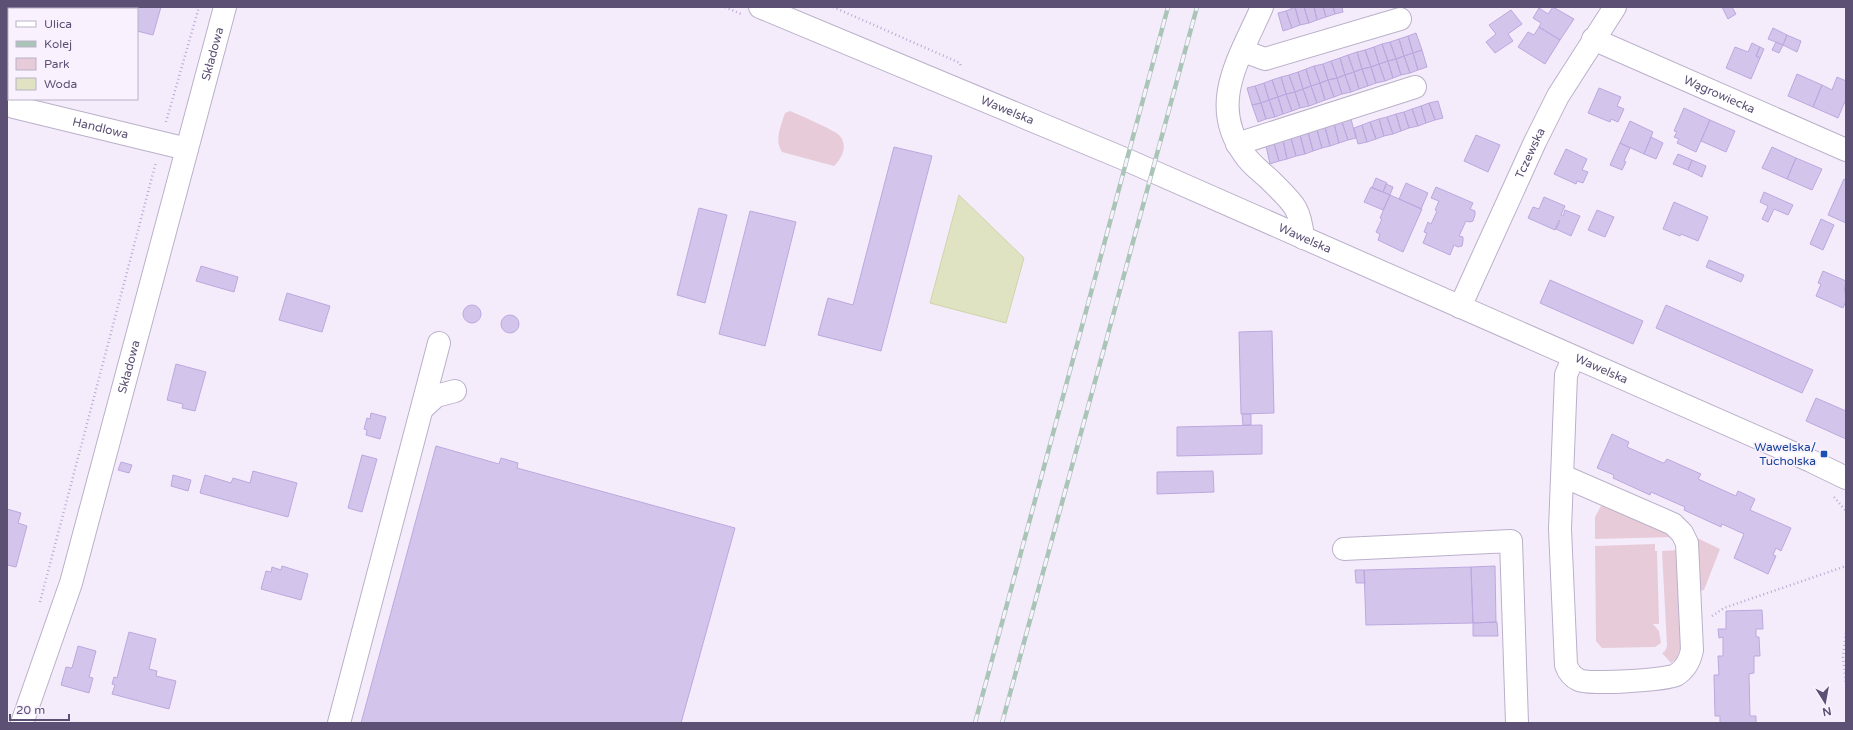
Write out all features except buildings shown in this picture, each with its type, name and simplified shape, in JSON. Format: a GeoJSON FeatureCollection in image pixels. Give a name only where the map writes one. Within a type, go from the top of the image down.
{"type":"FeatureCollection","features":[{"type":"Feature","properties":{"kind":"street","name":"Składowa"},"geometry":{"type":"LineString","coordinates":[[22,723],[71,583],[225,7]]}},
{"type":"Feature","properties":{"kind":"street","name":"Wawelska"},"geometry":{"type":"LineString","coordinates":[[760,7],[1133,163],[1573,358],[1811,461],[1846,478]]}},
{"type":"Feature","properties":{"kind":"street"},"geometry":{"type":"LineString","coordinates":[[1262,7],[1231,77],[1227,96],[1228,119],[1237,144],[1245,156],[1291,201],[1301,219],[1303,238]]}},
{"type":"Feature","properties":{"kind":"street","name":"Tczewska"},"geometry":{"type":"LineString","coordinates":[[1460,307],[1534,142],[1558,96],[1614,7]]}},
{"type":"Feature","properties":{"kind":"street"},"geometry":{"type":"LineString","coordinates":[[1243,51],[1265,59],[1400,19]]}},
{"type":"Feature","properties":{"kind":"street","name":"Wągrowiecka"},"geometry":{"type":"LineString","coordinates":[[1593,39],[1846,150]]}},
{"type":"Feature","properties":{"kind":"street"},"geometry":{"type":"LineString","coordinates":[[1237,144],[1415,87]]}},
{"type":"Feature","properties":{"kind":"street","name":"Handlowa"},"geometry":{"type":"LineString","coordinates":[[14,107],[187,149]]}},
{"type":"Feature","properties":{"kind":"street"},"geometry":{"type":"LineString","coordinates":[[339,723],[440,344]]}},
{"type":"Feature","properties":{"kind":"street"},"geometry":{"type":"LineString","coordinates":[[1563,476],[1673,524],[1682,533],[1687,543],[1692,650],[1689,661],[1683,670],[1670,677],[1585,682],[1575,678],[1569,673],[1565,659],[1560,529],[1566,375],[1573,358]]}},
{"type":"Feature","properties":{"kind":"street"},"geometry":{"type":"LineString","coordinates":[[422,410],[436,396],[455,391]]}},
{"type":"Feature","properties":{"kind":"street"},"geometry":{"type":"LineString","coordinates":[[1344,549],[1511,541],[1516,723]]}},
{"type":"Feature","properties":{"kind":"path"},"geometry":{"type":"LineString","coordinates":[[39,608],[161,142],[199,7]]}},
{"type":"Feature","properties":{"kind":"path"},"geometry":{"type":"LineString","coordinates":[[833,7],[960,63],[971,96]]}},
{"type":"Feature","properties":{"kind":"path"},"geometry":{"type":"LineString","coordinates":[[1691,634],[1700,631],[1714,613],[1724,608],[1846,566]]}},
{"type":"Feature","properties":{"kind":"path"},"geometry":{"type":"LineString","coordinates":[[1846,633],[1844,653],[1846,685]]}},
{"type":"Feature","properties":{"kind":"green space"},"geometry":{"type":"Polygon","coordinates":[[[790,111],[837,133],[840,136],[844,144],[844,148],[842,156],[834,166],[782,152],[778,138],[785,113],[790,111]]]}},
{"type":"Feature","properties":{"kind":"green space"},"geometry":{"type":"Polygon","coordinates":[[[1602,504],[1676,537],[1595,539],[1595,517],[1602,504]]]}},
{"type":"Feature","properties":{"kind":"green space"},"geometry":{"type":"Polygon","coordinates":[[[1693,536],[1720,549],[1704,590],[1695,592],[1693,536]]]}},
{"type":"Feature","properties":{"kind":"green space"},"geometry":{"type":"Polygon","coordinates":[[[1655,544],[1655,551],[1657,551],[1659,624],[1653,624],[1659,631],[1661,643],[1655,647],[1602,648],[1596,641],[1595,546],[1655,544]]]}},
{"type":"Feature","properties":{"kind":"green space"},"geometry":{"type":"Polygon","coordinates":[[[1678,550],[1681,647],[1676,659],[1671,663],[1662,653],[1665,651],[1667,646],[1662,551],[1678,550]]]}},
{"type":"Feature","properties":{"kind":"water"},"geometry":{"type":"Polygon","coordinates":[[[959,195],[1024,258],[1006,323],[930,303],[959,195]]]}},
{"type":"Feature","properties":{"kind":"railway"},"geometry":{"type":"LineString","coordinates":[[975,723],[1168,7]]}},
{"type":"Feature","properties":{"kind":"railway"},"geometry":{"type":"LineString","coordinates":[[1002,723],[1197,7]]}},
{"type":"Feature","properties":{"kind":"place","name":"Wawelska/ Tucholska"},"geometry":{"type":"Point","coordinates":[1824,454]}}]}
